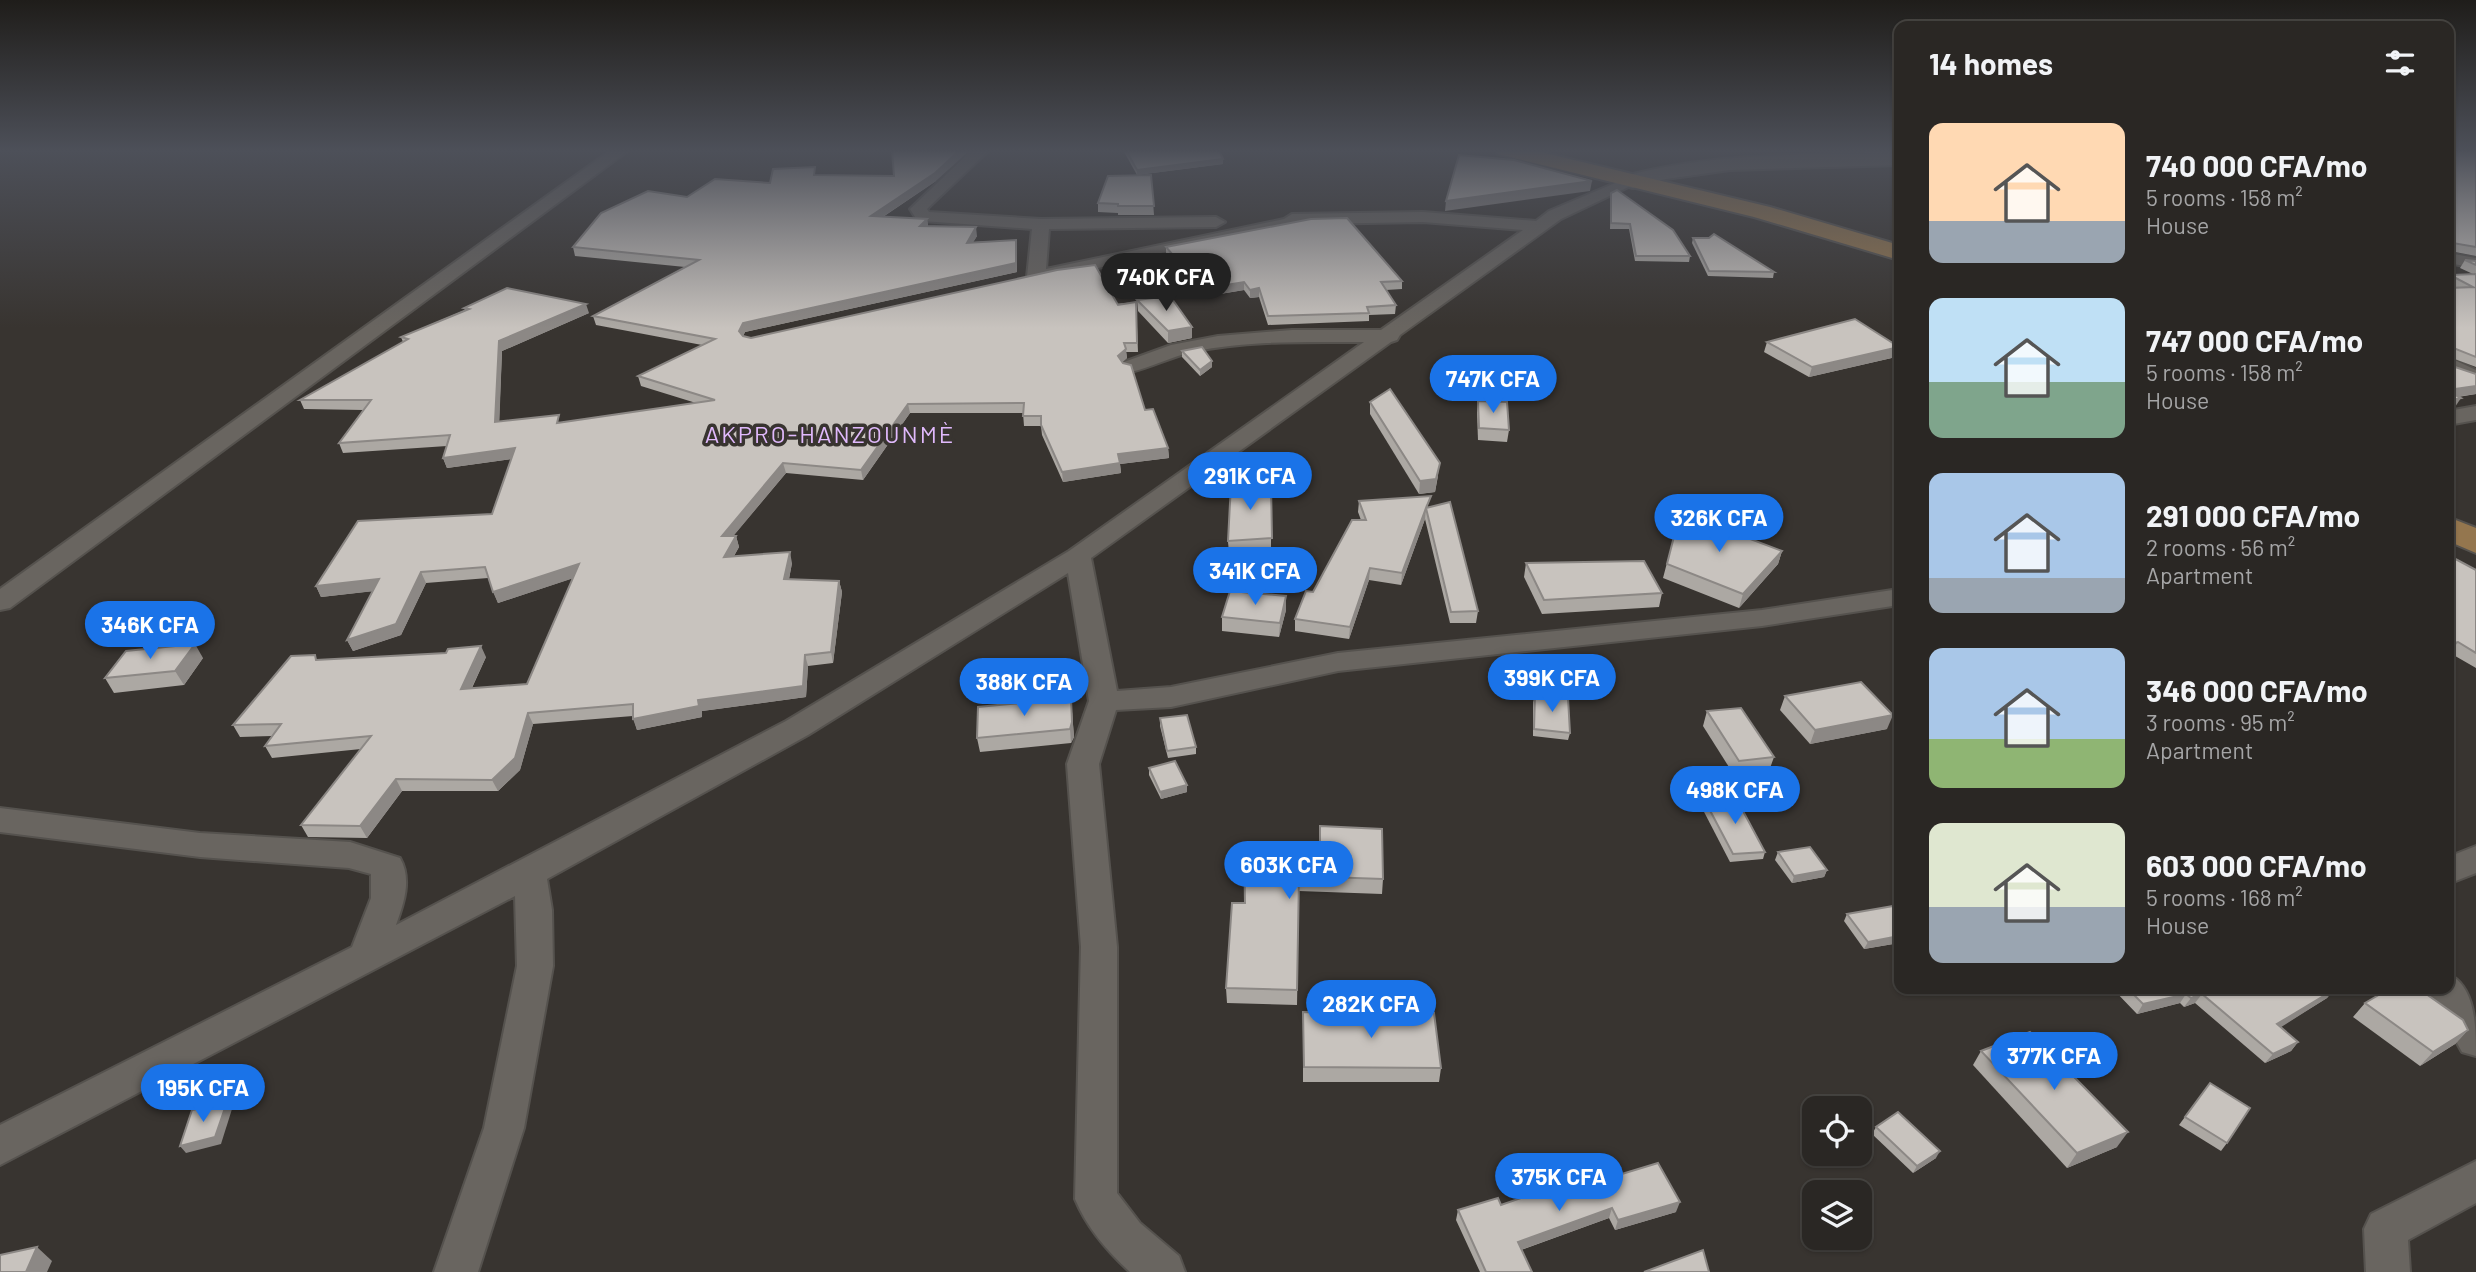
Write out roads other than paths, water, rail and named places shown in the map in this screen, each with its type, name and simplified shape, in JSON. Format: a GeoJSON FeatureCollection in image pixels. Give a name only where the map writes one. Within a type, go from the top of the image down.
{"type":"FeatureCollection","features":[{"type":"Feature","properties":{"kind":"main road"},"geometry":{"type":"LineString","coordinates":[[1751,209],[1894,252]]}},
{"type":"Feature","properties":{"kind":"main road"},"geometry":{"type":"LineString","coordinates":[[2454,530],[2476,542]]}},
{"type":"Feature","properties":{"kind":"street"},"geometry":{"type":"LineString","coordinates":[[0,602],[539,209]]}},
{"type":"Feature","properties":{"kind":"street"},"geometry":{"type":"LineString","coordinates":[[918,209],[923,216],[1041,224],[1139,225],[1423,217],[1539,226]]}},
{"type":"Feature","properties":{"kind":"street"},"geometry":{"type":"LineString","coordinates":[[0,1146],[529,873],[797,728],[1078,556],[1390,336],[1539,226],[1568,209]]}},
{"type":"Feature","properties":{"kind":"street"},"geometry":{"type":"LineString","coordinates":[[1041,224],[1029,279],[1156,249],[1309,219]]}},
{"type":"Feature","properties":{"kind":"street"},"geometry":{"type":"LineString","coordinates":[[2454,259],[2476,263]]}},
{"type":"Feature","properties":{"kind":"street"},"geometry":{"type":"LineString","coordinates":[[1131,366],[1193,346],[1247,339],[1390,336]]}},
{"type":"Feature","properties":{"kind":"street"},"geometry":{"type":"LineString","coordinates":[[2454,366],[2476,378]]}},
{"type":"Feature","properties":{"kind":"street"},"geometry":{"type":"LineString","coordinates":[[2454,417],[2476,413]]}},
{"type":"Feature","properties":{"kind":"street"},"geometry":{"type":"LineString","coordinates":[[1078,556],[1104,701],[1083,764],[1099,947],[1096,1199],[1124,1238],[1163,1272]]}},
{"type":"Feature","properties":{"kind":"street"},"geometry":{"type":"LineString","coordinates":[[1104,701],[1171,697],[1338,662],[1762,618],[1894,598]]}},
{"type":"Feature","properties":{"kind":"street"},"geometry":{"type":"LineString","coordinates":[[0,820],[200,845],[351,855],[388,867],[388,898],[367,957]]}},
{"type":"Feature","properties":{"kind":"street"},"geometry":{"type":"LineString","coordinates":[[2454,868],[2476,859]]}},
{"type":"Feature","properties":{"kind":"street"},"geometry":{"type":"LineString","coordinates":[[456,1272],[505,1128],[532,979],[534,911],[529,873]]}},
{"type":"Feature","properties":{"kind":"street"},"geometry":{"type":"LineString","coordinates":[[2449,994],[2476,1041]]}},
{"type":"Feature","properties":{"kind":"street"},"geometry":{"type":"LineString","coordinates":[[2388,1272],[2386,1229],[2476,1181]]}},
{"type":"Feature","properties":{"kind":"district","name":"AKPRO-HANZOUNMÈ"},"geometry":{"type":"Point","coordinates":[830,435]}}]}
